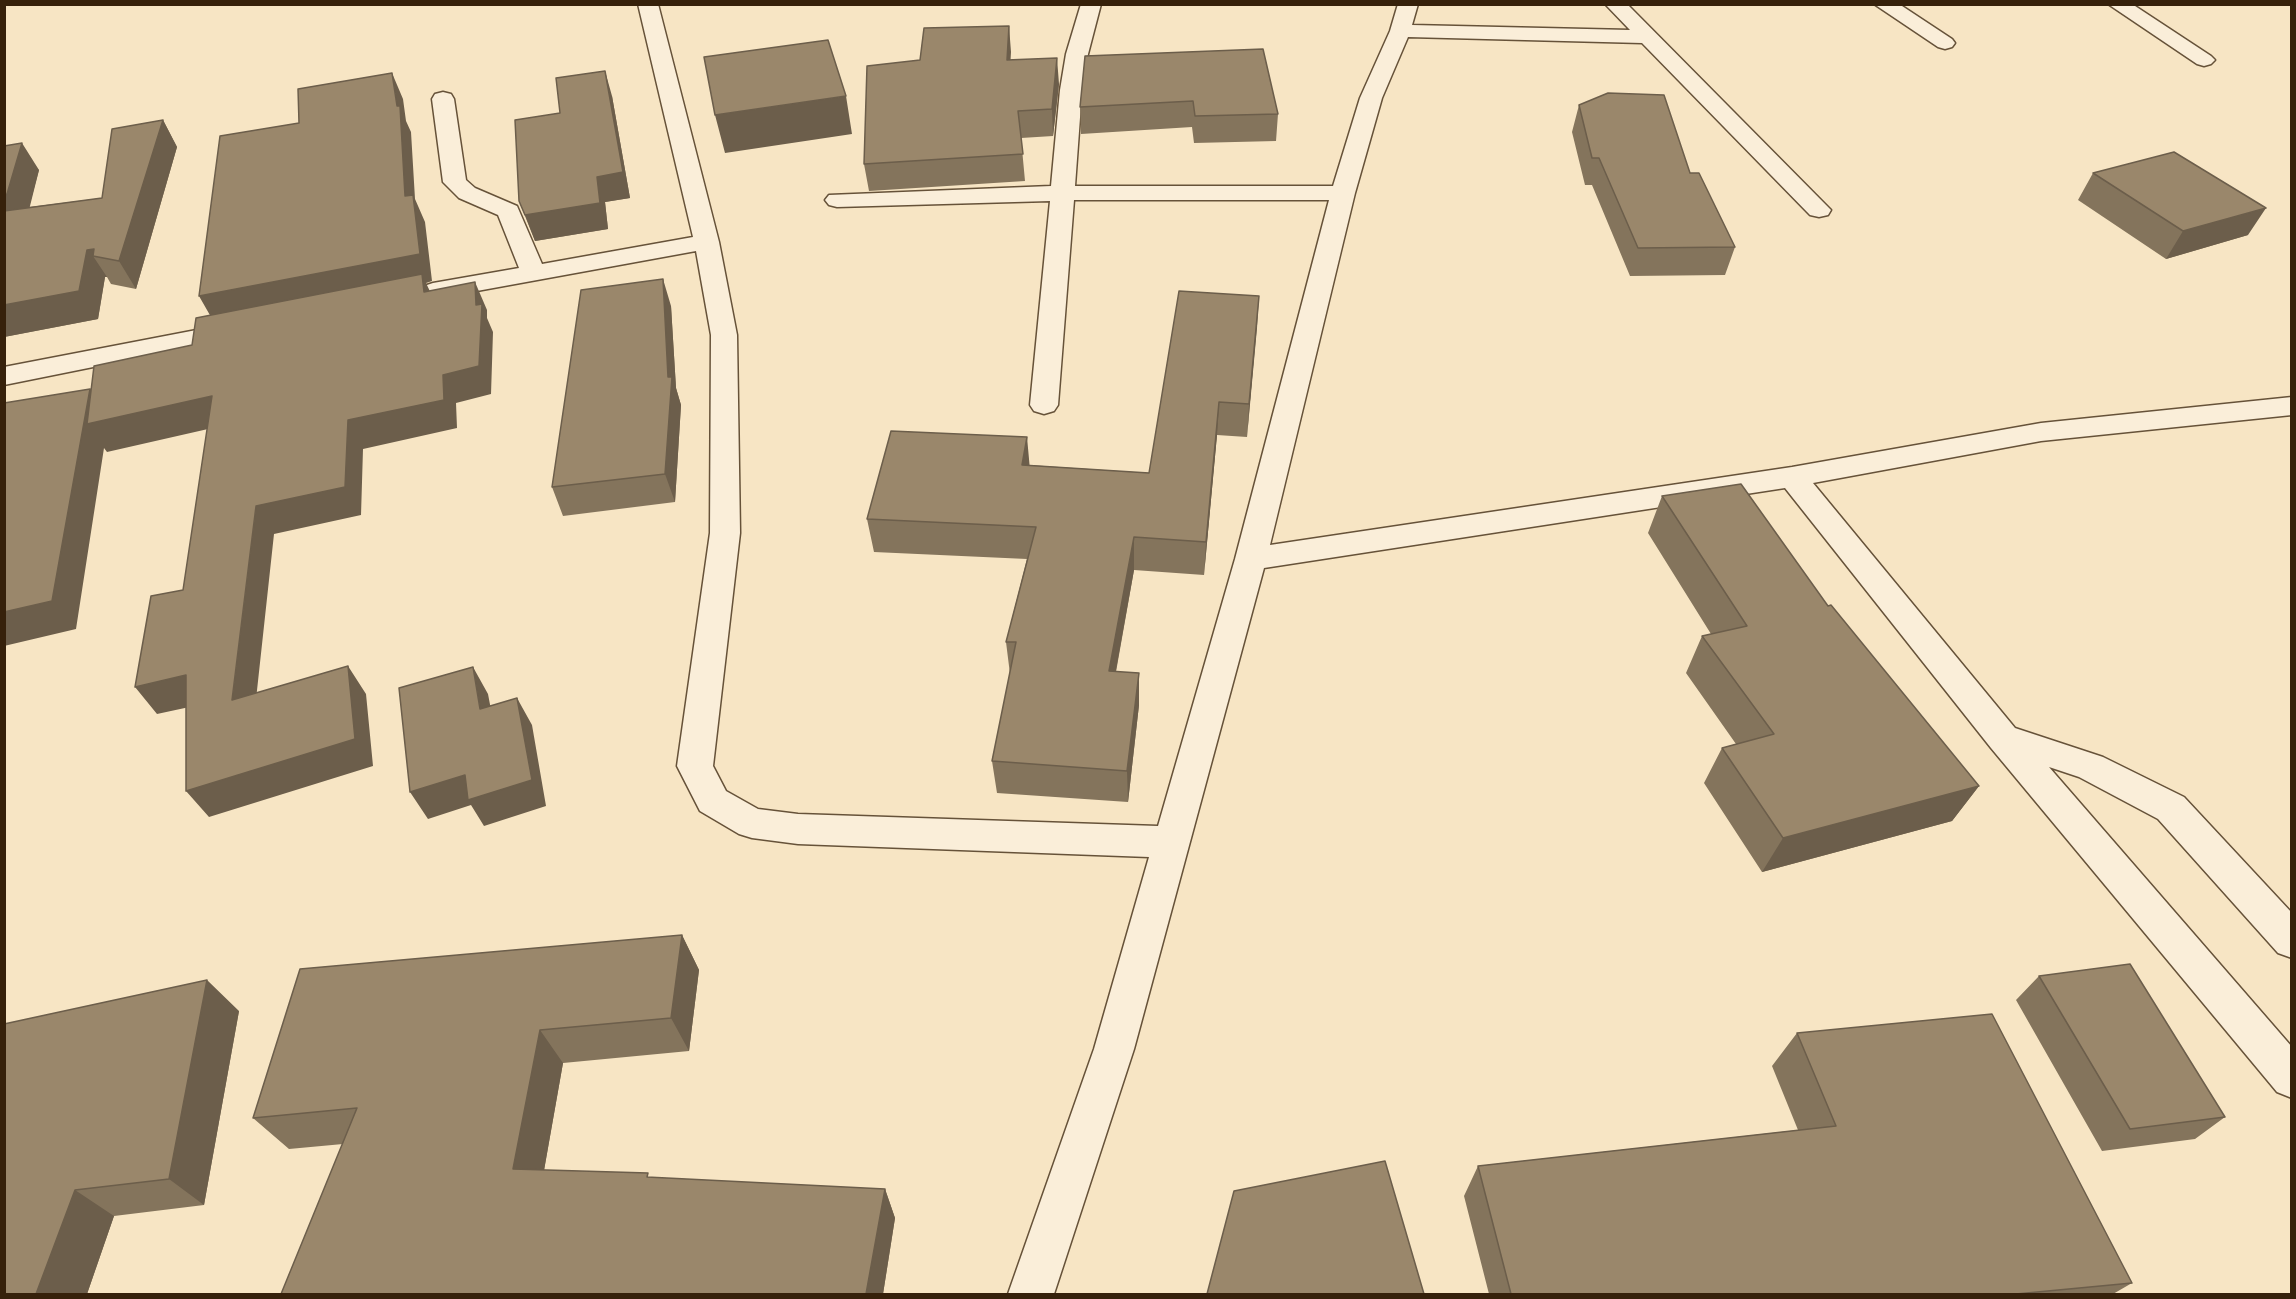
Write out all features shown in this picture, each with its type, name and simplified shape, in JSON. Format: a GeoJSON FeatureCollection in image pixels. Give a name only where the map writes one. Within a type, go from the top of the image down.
{"type":"FeatureCollection","features":[{"type":"Feature","properties":{"kind":"street"},"geometry":{"type":"LineString","coordinates":[[648,4],[707,242],[724,335],[725,533],[695,766],[713,801],[752,823],[798,829],[1173,842]]}},
{"type":"Feature","properties":{"kind":"street"},"geometry":{"type":"LineString","coordinates":[[1044,405],[1071,90],[1077,54],[1091,4]]}},
{"type":"Feature","properties":{"kind":"street"},"geometry":{"type":"LineString","coordinates":[[1615,4],[1819,210]]}},
{"type":"Feature","properties":{"kind":"street"},"geometry":{"type":"LineString","coordinates":[[1884,4],[1944,43]]}},
{"type":"Feature","properties":{"kind":"street"},"geometry":{"type":"LineString","coordinates":[[2118,4],[2204,60]]}},
{"type":"Feature","properties":{"kind":"street"},"geometry":{"type":"LineString","coordinates":[[1031,1294],[1114,1049],[1251,559],[1343,193],[1371,98],[1404,18],[1648,38]]}},
{"type":"Feature","properties":{"kind":"street"},"geometry":{"type":"LineString","coordinates":[[443,99],[455,182],[467,193],[508,211],[533,272]]}},
{"type":"Feature","properties":{"kind":"street"},"geometry":{"type":"LineString","coordinates":[[837,200],[1062,193],[1343,193]]}},
{"type":"Feature","properties":{"kind":"street"},"geometry":{"type":"LineString","coordinates":[[404,296],[707,242]]}},
{"type":"Feature","properties":{"kind":"street"},"geometry":{"type":"LineString","coordinates":[[4,376],[263,325]]}},
{"type":"Feature","properties":{"kind":"street"},"geometry":{"type":"LineString","coordinates":[[1251,559],[1792,477],[2041,432],[2292,406]]}},
{"type":"Feature","properties":{"kind":"street"},"geometry":{"type":"LineString","coordinates":[[1792,477],[2004,738],[2292,1078]]}},
{"type":"Feature","properties":{"kind":"street"},"geometry":{"type":"LineString","coordinates":[[2004,738],[2091,767],[2171,808],[2292,941]]}},
{"type":"Feature","properties":{"kind":"building"},"geometry":{"type":"Polygon","coordinates":[[[1009,26],[1007,60],[1057,58],[1052,109],[1018,111],[1023,154],[864,164],[867,66],[920,60],[924,28],[1009,26]]]}},
{"type":"Feature","properties":{"kind":"building"},"geometry":{"type":"Polygon","coordinates":[[[828,40],[846,96],[715,115],[704,57],[828,40]]]}},
{"type":"Feature","properties":{"kind":"building"},"geometry":{"type":"Polygon","coordinates":[[[1263,49],[1278,114],[1195,116],[1193,101],[1080,107],[1085,56],[1263,49]]]}},
{"type":"Feature","properties":{"kind":"building"},"geometry":{"type":"Polygon","coordinates":[[[605,71],[623,172],[597,177],[600,203],[525,215],[519,201],[515,120],[560,113],[556,78],[605,71]]]}},
{"type":"Feature","properties":{"kind":"building"},"geometry":{"type":"Polygon","coordinates":[[[392,73],[397,106],[400,106],[405,196],[413,195],[420,254],[199,296],[220,136],[299,123],[298,89],[392,73]]]}},
{"type":"Feature","properties":{"kind":"building"},"geometry":{"type":"Polygon","coordinates":[[[1608,93],[1664,95],[1690,173],[1699,173],[1735,247],[1638,248],[1599,158],[1592,158],[1579,105],[1608,93]]]}},
{"type":"Feature","properties":{"kind":"building"},"geometry":{"type":"Polygon","coordinates":[[[163,120],[119,261],[93,256],[94,249],[87,250],[79,291],[4,305],[4,211],[102,198],[112,129],[163,120]]]}},
{"type":"Feature","properties":{"kind":"building"},"geometry":{"type":"Polygon","coordinates":[[[22,143],[7,194],[4,195],[4,146],[22,143]]]}},
{"type":"Feature","properties":{"kind":"building"},"geometry":{"type":"Polygon","coordinates":[[[2174,152],[2266,208],[2183,231],[2093,173],[2174,152]]]}},
{"type":"Feature","properties":{"kind":"building"},"geometry":{"type":"Polygon","coordinates":[[[422,274],[424,292],[475,282],[476,305],[482,304],[479,366],[443,375],[444,400],[348,420],[345,487],[256,506],[232,700],[348,666],[355,739],[186,791],[186,675],[135,687],[151,596],[183,590],[212,396],[87,424],[94,366],[192,345],[196,318],[422,274]]]}},
{"type":"Feature","properties":{"kind":"building"},"geometry":{"type":"Polygon","coordinates":[[[663,279],[668,377],[672,377],[665,474],[552,487],[581,290],[663,279]]]}},
{"type":"Feature","properties":{"kind":"building"},"geometry":{"type":"Polygon","coordinates":[[[1179,291],[1259,296],[1249,404],[1219,402],[1206,542],[1134,537],[1109,671],[1139,673],[1127,771],[992,761],[1016,642],[1006,642],[1036,527],[867,519],[891,431],[1027,437],[1022,465],[1149,473],[1179,291]]]}},
{"type":"Feature","properties":{"kind":"building"},"geometry":{"type":"Polygon","coordinates":[[[90,389],[52,601],[4,612],[4,403],[90,389]]]}},
{"type":"Feature","properties":{"kind":"building"},"geometry":{"type":"Polygon","coordinates":[[[1741,484],[1828,606],[1831,605],[1979,786],[1783,838],[1722,748],[1774,734],[1702,636],[1747,626],[1662,496],[1741,484]]]}},
{"type":"Feature","properties":{"kind":"building"},"geometry":{"type":"Polygon","coordinates":[[[473,667],[480,709],[517,698],[532,780],[468,800],[465,775],[410,792],[399,688],[473,667]]]}},
{"type":"Feature","properties":{"kind":"building"},"geometry":{"type":"Polygon","coordinates":[[[682,935],[671,1018],[540,1030],[513,1169],[648,1173],[647,1177],[885,1189],[866,1294],[281,1294],[357,1108],[253,1118],[300,969],[682,935]]]}},
{"type":"Feature","properties":{"kind":"building"},"geometry":{"type":"Polygon","coordinates":[[[2130,964],[2225,1117],[2130,1129],[2039,976],[2130,964]]]}},
{"type":"Feature","properties":{"kind":"building"},"geometry":{"type":"Polygon","coordinates":[[[207,980],[169,1179],[75,1190],[36,1294],[4,1294],[4,1024],[207,980]]]}},
{"type":"Feature","properties":{"kind":"building"},"geometry":{"type":"Polygon","coordinates":[[[1992,1014],[2132,1283],[2016,1294],[1511,1294],[1478,1166],[1836,1126],[1797,1033],[1992,1014]]]}},
{"type":"Feature","properties":{"kind":"building"},"geometry":{"type":"Polygon","coordinates":[[[1385,1161],[1424,1294],[1207,1294],[1234,1191],[1385,1161]]]}}]}
